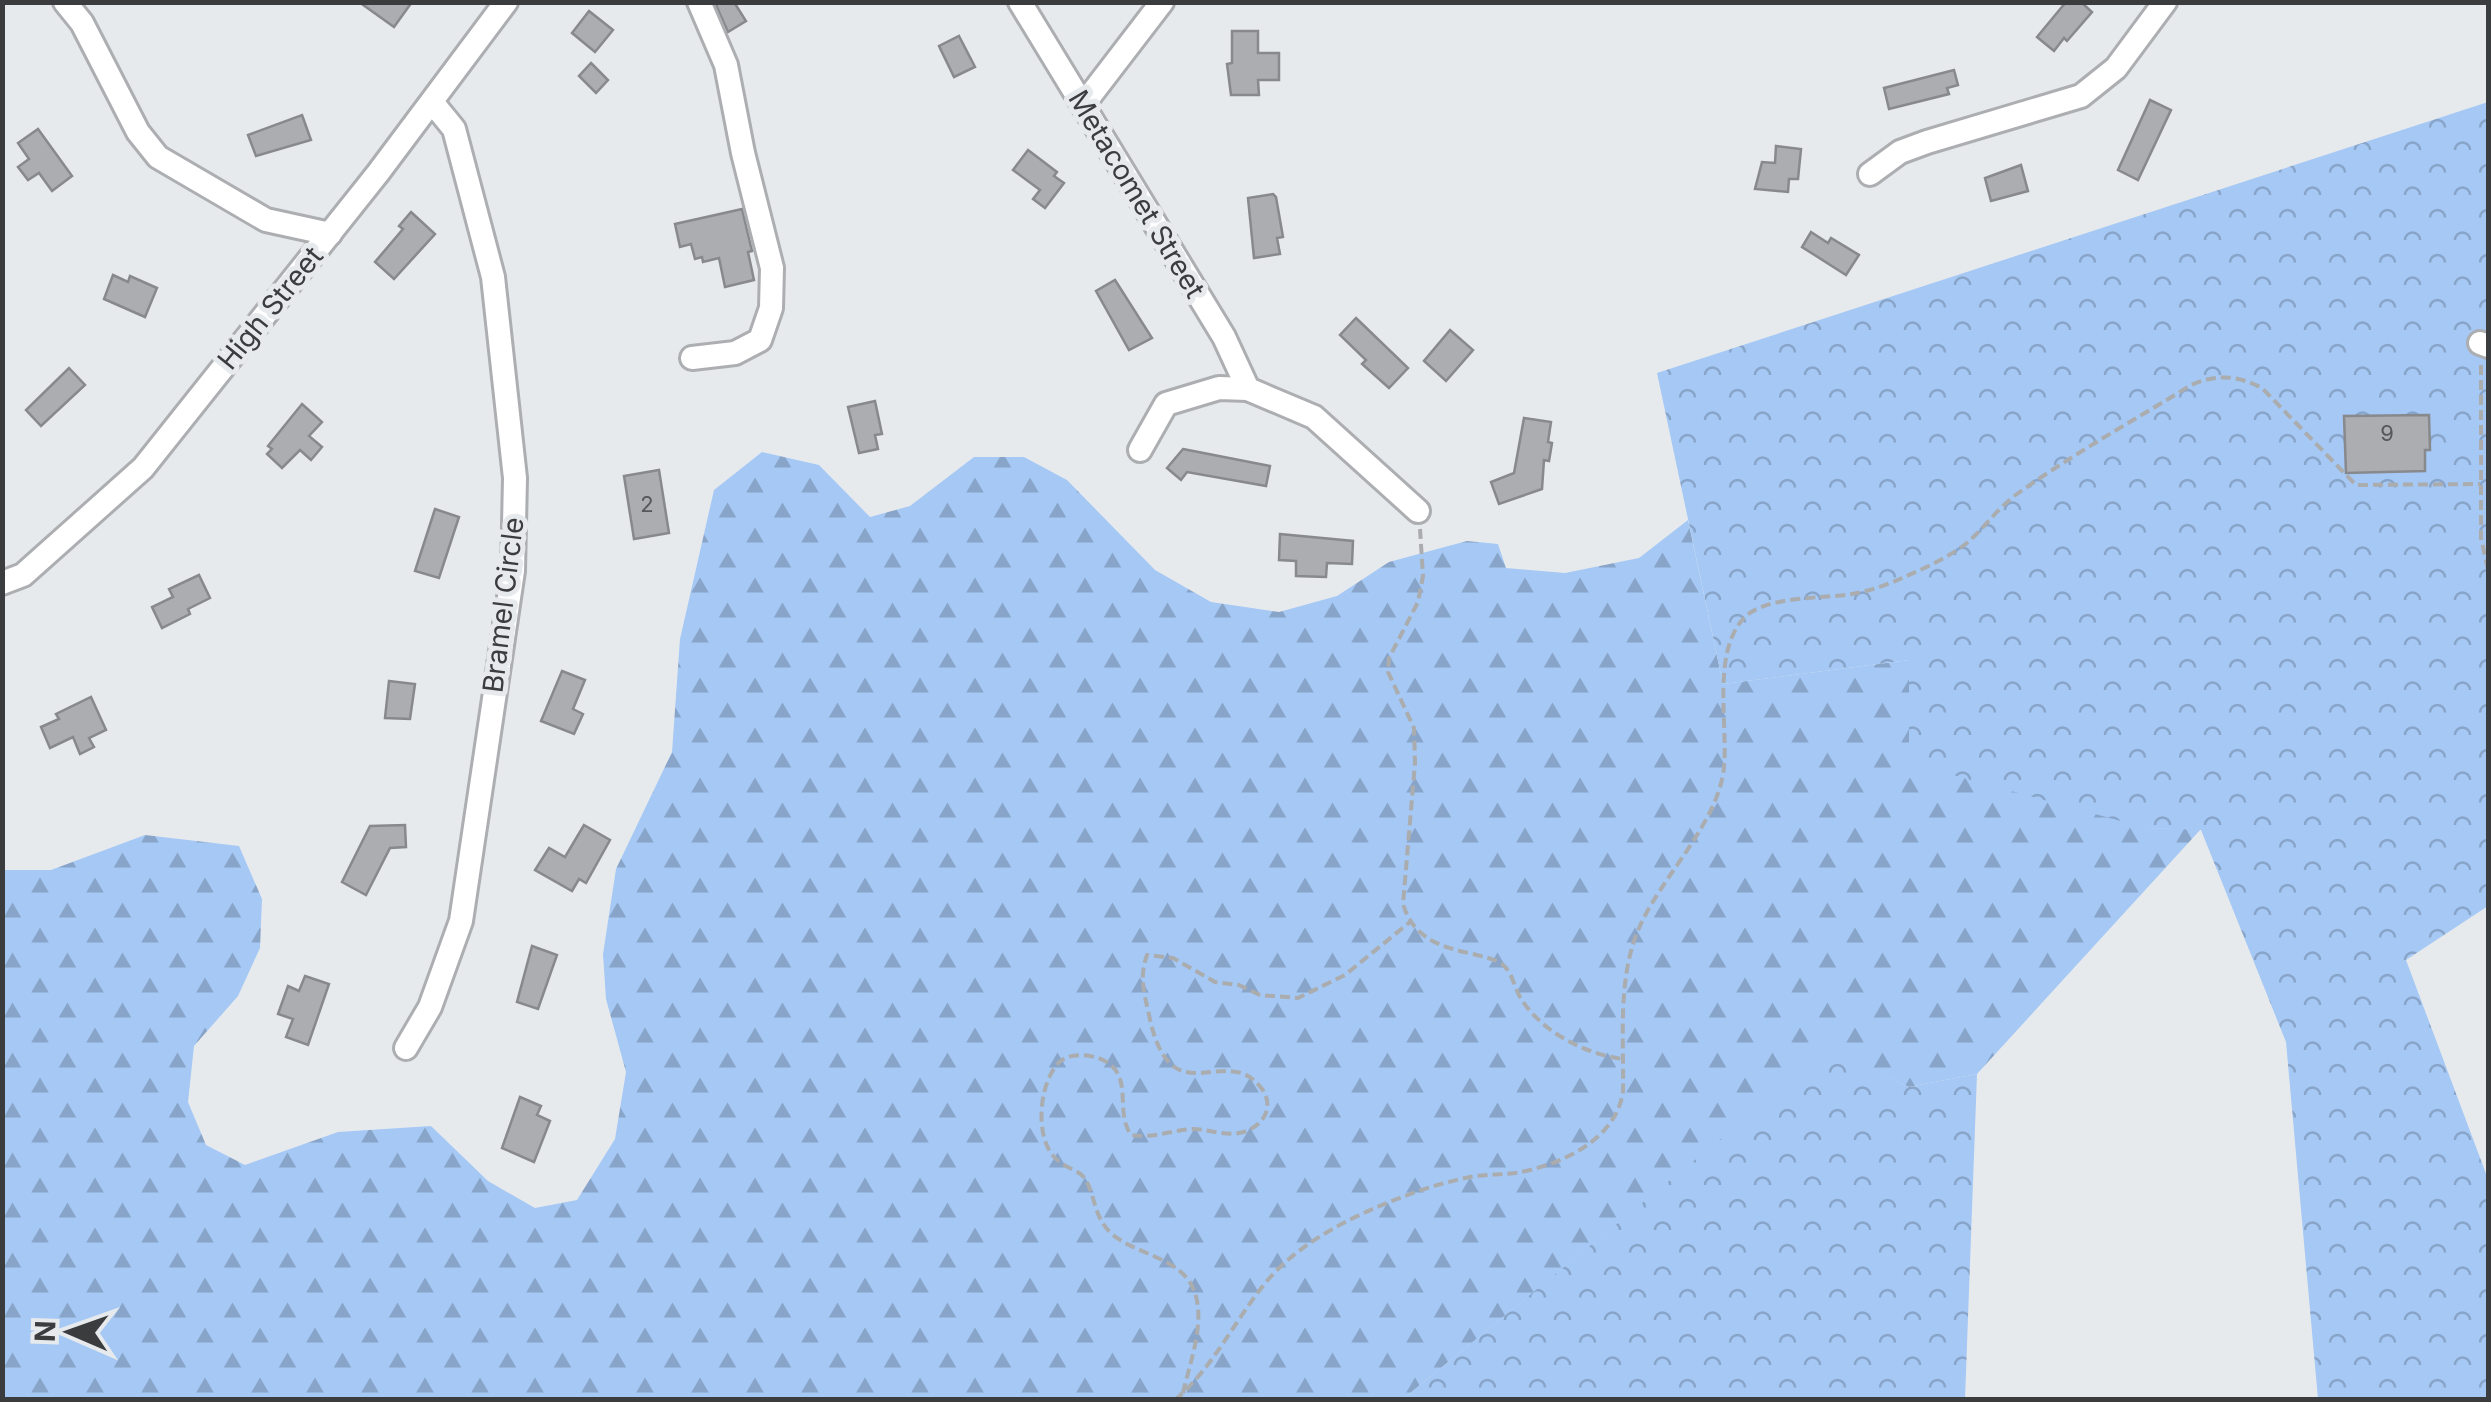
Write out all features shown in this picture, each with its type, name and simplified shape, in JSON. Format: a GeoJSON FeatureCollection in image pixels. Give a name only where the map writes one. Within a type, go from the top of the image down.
{"type":"FeatureCollection","features":[{"type":"Feature","properties":{"kind":"street"},"geometry":{"type":"LineString","coordinates":[[65,2],[82,22],[138,132],[158,157],[266,220],[330,234]]}},
{"type":"Feature","properties":{"kind":"street","name":"High Street"},"geometry":{"type":"LineString","coordinates":[[2,584],[23,576],[143,468],[330,234],[506,2]]}},
{"type":"Feature","properties":{"kind":"street"},"geometry":{"type":"LineString","coordinates":[[692,358],[735,353],[760,340],[771,308],[772,268],[726,65],[699,2]]}},
{"type":"Feature","properties":{"kind":"street","name":"Metacomet Street"},"geometry":{"type":"LineString","coordinates":[[1020,2],[1224,337],[1248,389]]}},
{"type":"Feature","properties":{"kind":"street"},"geometry":{"type":"LineString","coordinates":[[1083,106],[1162,2]]}},
{"type":"Feature","properties":{"kind":"street"},"geometry":{"type":"LineString","coordinates":[[1870,174],[1900,152],[1927,142],[2081,96],[2116,68],[2165,2]]}},
{"type":"Feature","properties":{"kind":"street","name":"Bramel Circle"},"geometry":{"type":"LineString","coordinates":[[406,1048],[430,1008],[461,921],[512,571],[515,510],[510,408],[493,277],[454,129],[432,102]]}},
{"type":"Feature","properties":{"kind":"street"},"geometry":{"type":"LineString","coordinates":[[1140,450],[1166,404],[1220,388],[1248,389],[1314,416],[1418,510]]}},
{"type":"Feature","properties":{"kind":"path"},"geometry":{"type":"LineString","coordinates":[[2484,345],[2480,484],[2482,538],[2488,569]]}},
{"type":"Feature","properties":{"kind":"path"},"geometry":{"type":"LineString","coordinates":[[1176,1400],[1207,1366],[1261,1288],[1306,1245],[1408,1194],[1466,1178],[1517,1172],[1564,1158],[1608,1127],[1619,1111],[1624,1091],[1630,955],[1647,912],[1715,801],[1724,768],[1723,708],[1730,649],[1742,620],[1754,610],[1770,604],[1852,594],[1900,579],[1939,560],[1963,546],[1992,513],[2065,461],[2190,385],[2215,376],[2242,379],[2262,388],[2356,485],[2480,484]]}},
{"type":"Feature","properties":{"kind":"path"},"geometry":{"type":"LineString","coordinates":[[1418,510],[1423,576],[1418,602],[1389,658],[1388,672],[1414,728],[1415,762],[1403,904],[1418,934],[1431,942],[1499,962],[1510,974],[1526,1006],[1555,1033],[1600,1055],[1623,1060]]}},
{"type":"Feature","properties":{"kind":"path"},"geometry":{"type":"LineString","coordinates":[[1184,1392],[1196,1331],[1194,1288],[1177,1270],[1109,1231],[1094,1210],[1082,1176],[1055,1159],[1041,1127],[1050,1076],[1070,1056],[1091,1056],[1110,1062],[1122,1078],[1125,1120],[1132,1136],[1148,1138],[1191,1129],[1233,1134],[1248,1130],[1266,1116],[1269,1105],[1260,1085],[1236,1072],[1183,1072],[1168,1064],[1160,1050],[1140,980],[1147,955],[1173,958],[1215,982],[1239,986],[1260,996],[1298,998],[1345,976],[1410,922]]}},
{"type":"Feature","properties":{"kind":"green space"},"geometry":{"type":"Polygon","coordinates":[[[2488,102],[2488,906],[2406,960],[2488,1179],[2488,1399],[2318,1399],[2286,1042],[2201,830],[2146,828],[1909,763],[1909,660],[1723,684],[1657,373],[2488,102]]]}},
{"type":"Feature","properties":{"kind":"green space"},"geometry":{"type":"Polygon","coordinates":[[[762,452],[819,465],[870,517],[910,506],[974,457],[1024,457],[1067,480],[1155,570],[1211,602],[1279,612],[1337,596],[1389,562],[1467,541],[1498,544],[1506,568],[1565,573],[1639,558],[1688,520],[1723,684],[1909,660],[2146,828],[2201,829],[1977,1074],[1909,1087],[1829,1051],[1403,1399],[3,1400],[3,870],[51,870],[145,835],[239,846],[262,899],[260,948],[238,996],[194,1046],[188,1102],[206,1145],[245,1165],[338,1132],[431,1126],[488,1181],[535,1208],[577,1200],[615,1139],[626,1072],[606,999],[603,954],[616,869],[672,752],[680,639],[714,490],[762,452]]]}},
{"type":"Feature","properties":{"kind":"green space"},"geometry":{"type":"Polygon","coordinates":[[[1829,1050],[1909,1087],[1977,1074],[1965,1399],[1403,1399],[1829,1050]]]}},
{"type":"Feature","properties":{"kind":"building"},"geometry":{"type":"Polygon","coordinates":[[[359,2],[412,2],[394,27],[359,2]]]}},
{"type":"Feature","properties":{"kind":"building"},"geometry":{"type":"Polygon","coordinates":[[[734,2],[746,21],[728,32],[716,5],[734,2]]]}},
{"type":"Feature","properties":{"kind":"building"},"geometry":{"type":"Polygon","coordinates":[[[2066,2],[2081,2],[2092,12],[2054,51],[2037,37],[2066,2]]]}},
{"type":"Feature","properties":{"kind":"building"},"geometry":{"type":"Polygon","coordinates":[[[589,11],[613,30],[595,52],[572,33],[589,11]]]}},
{"type":"Feature","properties":{"kind":"building"},"geometry":{"type":"Polygon","coordinates":[[[1232,31],[1258,31],[1258,53],[1279,53],[1279,80],[1258,80],[1259,95],[1231,95],[1227,64],[1232,63],[1232,31]]]}},
{"type":"Feature","properties":{"kind":"building"},"geometry":{"type":"Polygon","coordinates":[[[959,36],[975,67],[954,77],[939,46],[959,36]]]}},
{"type":"Feature","properties":{"kind":"building"},"geometry":{"type":"Polygon","coordinates":[[[591,63],[608,80],[596,93],[579,76],[591,63]]]}},
{"type":"Feature","properties":{"kind":"building"},"geometry":{"type":"Polygon","coordinates":[[[1954,70],[1958,85],[1947,88],[1949,94],[1889,109],[1884,88],[1954,70]]]}},
{"type":"Feature","properties":{"kind":"building"},"geometry":{"type":"Polygon","coordinates":[[[2150,100],[2171,110],[2138,180],[2118,170],[2150,100]]]}},
{"type":"Feature","properties":{"kind":"building"},"geometry":{"type":"Polygon","coordinates":[[[302,115],[311,140],[256,156],[248,135],[302,115]]]}},
{"type":"Feature","properties":{"kind":"building"},"geometry":{"type":"Polygon","coordinates":[[[38,129],[72,176],[52,191],[39,173],[28,180],[18,167],[29,159],[18,143],[38,129]]]}},
{"type":"Feature","properties":{"kind":"building"},"geometry":{"type":"Polygon","coordinates":[[[1776,146],[1801,149],[1798,179],[1789,179],[1788,192],[1755,189],[1762,162],[1775,163],[1776,146]]]}},
{"type":"Feature","properties":{"kind":"building"},"geometry":{"type":"Polygon","coordinates":[[[1028,150],[1057,172],[1054,176],[1064,183],[1045,208],[1033,199],[1040,190],[1013,170],[1028,150]]]}},
{"type":"Feature","properties":{"kind":"building"},"geometry":{"type":"Polygon","coordinates":[[[2021,165],[2028,191],[1991,201],[1985,178],[2021,165]]]}},
{"type":"Feature","properties":{"kind":"building"},"geometry":{"type":"Polygon","coordinates":[[[1273,194],[1283,237],[1277,238],[1280,254],[1254,258],[1248,198],[1273,194]]]}},
{"type":"Feature","properties":{"kind":"building"},"geometry":{"type":"Polygon","coordinates":[[[742,209],[754,280],[725,287],[719,258],[703,262],[702,257],[695,259],[691,244],[680,247],[675,224],[742,209]]]}},
{"type":"Feature","properties":{"kind":"building"},"geometry":{"type":"Polygon","coordinates":[[[411,212],[435,234],[394,279],[375,262],[403,229],[399,226],[411,212]]]}},
{"type":"Feature","properties":{"kind":"building"},"geometry":{"type":"Polygon","coordinates":[[[1811,232],[1828,243],[1831,238],[1859,255],[1846,275],[1802,247],[1811,232]]]}},
{"type":"Feature","properties":{"kind":"building"},"geometry":{"type":"Polygon","coordinates":[[[113,275],[128,282],[130,276],[157,288],[145,317],[104,299],[113,275]]]}},
{"type":"Feature","properties":{"kind":"building"},"geometry":{"type":"Polygon","coordinates":[[[1115,280],[1152,338],[1129,350],[1096,291],[1115,280]]]}},
{"type":"Feature","properties":{"kind":"building"},"geometry":{"type":"Polygon","coordinates":[[[1356,318],[1408,368],[1389,388],[1362,364],[1366,360],[1340,335],[1356,318]]]}},
{"type":"Feature","properties":{"kind":"building"},"geometry":{"type":"Polygon","coordinates":[[[1450,330],[1473,350],[1446,381],[1424,361],[1450,330]]]}},
{"type":"Feature","properties":{"kind":"building"},"geometry":{"type":"Polygon","coordinates":[[[69,368],[85,385],[41,426],[26,410],[69,368]]]}},
{"type":"Feature","properties":{"kind":"building"},"geometry":{"type":"Polygon","coordinates":[[[875,401],[882,434],[875,435],[878,449],[859,453],[848,407],[875,401]]]}},
{"type":"Feature","properties":{"kind":"building"},"geometry":{"type":"Polygon","coordinates":[[[302,404],[322,422],[309,436],[322,447],[311,460],[300,450],[282,468],[267,454],[272,449],[268,446],[302,404]]]}},
{"type":"Feature","properties":{"kind":"building"},"geometry":{"type":"Polygon","coordinates":[[[2429,415],[2430,450],[2425,450],[2425,471],[2346,473],[2344,416],[2429,415]]]}},
{"type":"Feature","properties":{"kind":"building"},"geometry":{"type":"Polygon","coordinates":[[[1524,418],[1551,422],[1548,442],[1552,443],[1549,461],[1544,460],[1542,489],[1499,504],[1491,482],[1514,473],[1524,418]]]}},
{"type":"Feature","properties":{"kind":"building"},"geometry":{"type":"Polygon","coordinates":[[[1183,449],[1270,466],[1266,486],[1187,472],[1181,480],[1167,468],[1183,449]]]}},
{"type":"Feature","properties":{"kind":"building"},"geometry":{"type":"Polygon","coordinates":[[[659,470],[669,533],[634,539],[624,476],[659,470]]]}},
{"type":"Feature","properties":{"kind":"building"},"geometry":{"type":"Polygon","coordinates":[[[435,509],[459,517],[439,578],[415,571],[435,509]]]}},
{"type":"Feature","properties":{"kind":"building"},"geometry":{"type":"Polygon","coordinates":[[[1280,534],[1353,541],[1352,564],[1327,563],[1326,577],[1296,576],[1296,561],[1279,560],[1280,534]]]}},
{"type":"Feature","properties":{"kind":"building"},"geometry":{"type":"Polygon","coordinates":[[[199,575],[210,598],[162,628],[152,607],[173,597],[169,589],[199,575]]]}},
{"type":"Feature","properties":{"kind":"building"},"geometry":{"type":"Polygon","coordinates":[[[562,671],[585,680],[573,709],[583,714],[574,734],[541,721],[562,671]]]}},
{"type":"Feature","properties":{"kind":"building"},"geometry":{"type":"Polygon","coordinates":[[[389,681],[415,684],[410,719],[385,718],[389,681]]]}},
{"type":"Feature","properties":{"kind":"building"},"geometry":{"type":"Polygon","coordinates":[[[91,697],[106,730],[89,738],[94,747],[80,754],[73,737],[50,748],[41,727],[59,719],[56,714],[91,697]]]}},
{"type":"Feature","properties":{"kind":"building"},"geometry":{"type":"Polygon","coordinates":[[[405,825],[406,847],[390,848],[366,895],[342,882],[370,826],[405,825]]]}},
{"type":"Feature","properties":{"kind":"building"},"geometry":{"type":"Polygon","coordinates":[[[584,825],[610,840],[586,883],[579,879],[572,891],[535,870],[549,848],[565,857],[584,825]]]}},
{"type":"Feature","properties":{"kind":"building"},"geometry":{"type":"Polygon","coordinates":[[[532,946],[557,955],[538,1009],[517,1002],[532,946]]]}},
{"type":"Feature","properties":{"kind":"building"},"geometry":{"type":"Polygon","coordinates":[[[305,976],[329,984],[308,1045],[286,1037],[293,1019],[278,1014],[288,986],[299,991],[305,976]]]}},
{"type":"Feature","properties":{"kind":"building"},"geometry":{"type":"Polygon","coordinates":[[[520,1097],[541,1106],[537,1115],[550,1121],[534,1162],[502,1148],[520,1097]]]}}]}
